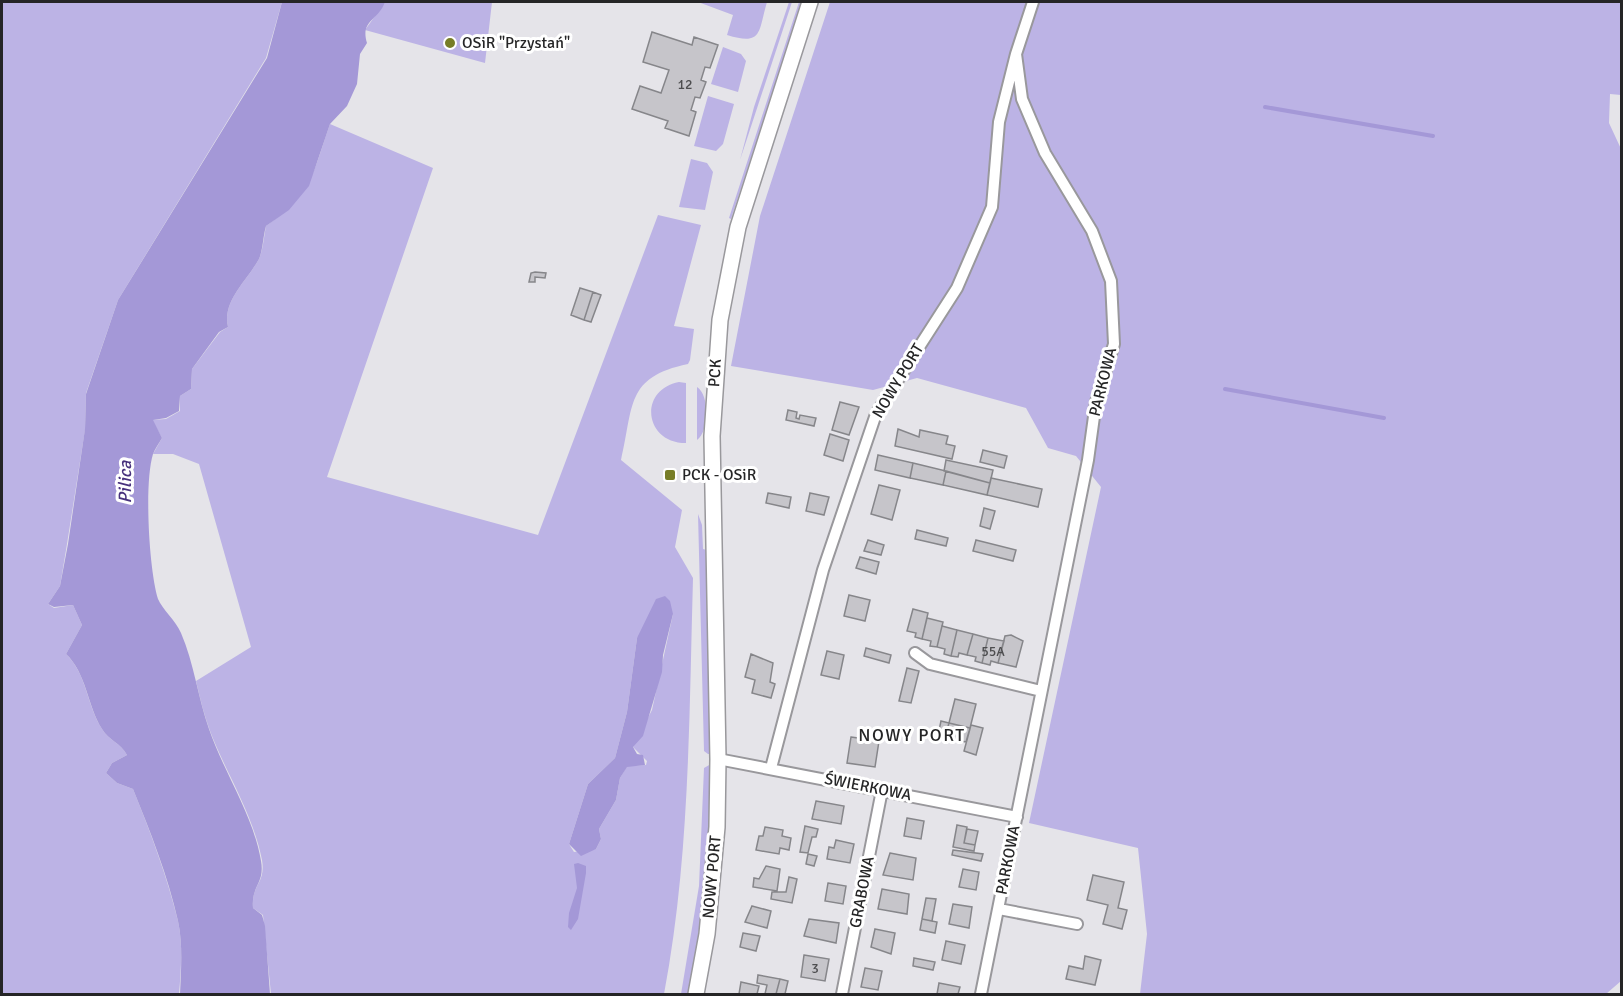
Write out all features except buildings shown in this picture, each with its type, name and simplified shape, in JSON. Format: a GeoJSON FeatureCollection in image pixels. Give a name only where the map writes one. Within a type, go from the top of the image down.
{"type":"FeatureCollection","features":[{"type":"Feature","properties":{"kind":"street","name":"PCK"},"geometry":{"type":"LineString","coordinates":[[718,759],[712,436],[720,320],[738,227],[810,2]]}},
{"type":"Feature","properties":{"kind":"street","name":"NOWY PORT"},"geometry":{"type":"LineString","coordinates":[[771,768],[823,570],[876,414],[957,288],[992,207],[999,122],[1016,54],[1033,2]]}},
{"type":"Feature","properties":{"kind":"street","name":"PARKOWA"},"geometry":{"type":"LineString","coordinates":[[981,994],[1088,460],[1096,402],[1114,344],[1111,281],[1105,262],[1092,231],[1040,142],[1022,99],[1016,54]]}},
{"type":"Feature","properties":{"kind":"street"},"geometry":{"type":"LineString","coordinates":[[915,653],[930,664],[1041,691]]}},
{"type":"Feature","properties":{"kind":"street","name":"ŚWIERKOWA"},"geometry":{"type":"LineString","coordinates":[[718,759],[1017,817]]}},
{"type":"Feature","properties":{"kind":"street","name":"NOWY PORT"},"geometry":{"type":"LineString","coordinates":[[696,994],[707,934],[712,883],[718,759]]}},
{"type":"Feature","properties":{"kind":"street","name":"GRABOWA"},"geometry":{"type":"LineString","coordinates":[[842,994],[882,790]]}},
{"type":"Feature","properties":{"kind":"street"},"geometry":{"type":"LineString","coordinates":[[999,909],[1077,924]]}},
{"type":"Feature","properties":{"kind":"shaded area"},"geometry":{"type":"Polygon","coordinates":[[[2,2],[282,2],[266,58],[118,300],[86,393],[85,430],[60,586],[48,604],[54,608],[73,605],[82,625],[66,654],[83,680],[102,729],[127,755],[112,763],[106,773],[117,783],[133,789],[152,837],[180,930],[179,994],[2,994],[2,2]]]}},
{"type":"Feature","properties":{"kind":"shaded area","name":"OSiR \"Przystań\""},"geometry":{"type":"Polygon","coordinates":[[[385,2],[492,2],[485,63],[365,30],[385,2]]]}},
{"type":"Feature","properties":{"kind":"shaded area"},"geometry":{"type":"Polygon","coordinates":[[[698,2],[767,2],[760,29],[757,34],[747,39],[727,35],[733,15],[698,2]]]}},
{"type":"Feature","properties":{"kind":"shaded area"},"geometry":{"type":"Polygon","coordinates":[[[789,2],[792,2],[740,160],[754,107],[789,2]]]}},
{"type":"Feature","properties":{"kind":"shaded area"},"geometry":{"type":"Polygon","coordinates":[[[799,2],[802,2],[731,219],[729,218],[799,2]]]}},
{"type":"Feature","properties":{"kind":"shaded area"},"geometry":{"type":"Polygon","coordinates":[[[830,2],[1621,2],[1621,95],[1610,94],[1609,123],[1622,151],[1621,981],[1606,994],[1140,994],[1147,934],[1138,848],[1029,823],[1101,487],[1076,456],[1048,448],[1026,408],[917,378],[873,390],[731,366],[760,216],[830,2]]]}},
{"type":"Feature","properties":{"kind":"shaded area"},"geometry":{"type":"Polygon","coordinates":[[[723,47],[741,54],[746,61],[738,92],[711,84],[723,47]]]}},
{"type":"Feature","properties":{"kind":"shaded area"},"geometry":{"type":"Polygon","coordinates":[[[708,96],[734,104],[723,144],[716,151],[694,146],[708,96]]]}},
{"type":"Feature","properties":{"kind":"shaded area"},"geometry":{"type":"Polygon","coordinates":[[[330,124],[433,168],[327,477],[538,535],[658,215],[701,225],[674,326],[694,329],[690,360],[688,364],[653,377],[643,386],[631,409],[621,460],[682,510],[675,547],[693,578],[684,839],[673,942],[664,994],[271,994],[263,915],[253,908],[254,894],[263,868],[258,843],[246,810],[216,747],[196,681],[251,647],[199,464],[173,454],[153,454],[162,438],[152,420],[166,419],[180,411],[180,396],[191,389],[192,369],[220,332],[228,327],[227,318],[232,300],[259,259],[266,226],[293,203],[309,182],[330,124]],[[673,614],[637,638],[627,712],[615,758],[588,784],[569,844],[574,852],[596,849],[601,839],[599,829],[616,800],[620,778],[627,766],[646,765],[647,761],[633,747],[652,710],[673,614]]]}},
{"type":"Feature","properties":{"kind":"shaded area"},"geometry":{"type":"Polygon","coordinates":[[[691,159],[707,163],[713,172],[705,210],[679,207],[691,159]]]}},
{"type":"Feature","properties":{"kind":"shaded area"},"geometry":{"type":"Polygon","coordinates":[[[679,382],[686,383],[686,443],[672,441],[661,435],[651,416],[652,405],[657,395],[666,387],[679,382]]]}},
{"type":"Feature","properties":{"kind":"shaded area"},"geometry":{"type":"Polygon","coordinates":[[[697,387],[706,405],[706,422],[697,440],[697,387]]]}},
{"type":"Feature","properties":{"kind":"shaded area"},"geometry":{"type":"Polygon","coordinates":[[[698,514],[702,525],[703,549],[707,550],[711,754],[704,751],[698,514]]]}},
{"type":"Feature","properties":{"kind":"shaded area"},"geometry":{"type":"Polygon","coordinates":[[[711,764],[702,908],[689,994],[681,994],[699,886],[704,768],[711,764]]]}},
{"type":"Feature","properties":{"kind":"water","name":"Pilica"},"geometry":{"type":"Polygon","coordinates":[[[282,2],[385,2],[368,25],[365,35],[367,43],[360,54],[357,84],[347,106],[330,124],[309,186],[289,210],[266,226],[259,259],[232,300],[227,318],[228,327],[219,332],[192,369],[191,389],[180,396],[179,411],[166,418],[153,420],[162,438],[153,454],[150,467],[148,505],[155,586],[160,603],[181,633],[209,729],[245,810],[257,844],[262,869],[254,894],[253,908],[262,915],[265,926],[270,994],[180,994],[180,930],[164,871],[133,789],[117,783],[106,773],[112,763],[127,755],[102,729],[83,680],[66,654],[82,625],[73,605],[54,607],[48,604],[60,586],[68,544],[85,429],[86,394],[118,300],[267,58],[282,2]]]}},
{"type":"Feature","properties":{"kind":"water"},"geometry":{"type":"Polygon","coordinates":[[[665,596],[670,601],[673,614],[663,655],[662,672],[643,736],[633,747],[637,754],[643,755],[645,765],[627,767],[620,778],[616,800],[599,829],[601,839],[596,849],[581,856],[569,844],[588,784],[615,758],[627,712],[637,638],[656,599],[665,596]]]}},
{"type":"Feature","properties":{"kind":"water"},"geometry":{"type":"Polygon","coordinates":[[[574,864],[586,866],[586,873],[578,919],[571,930],[568,927],[569,913],[577,888],[574,864]]]}},
{"type":"Feature","properties":{"kind":"waterway"},"geometry":{"type":"LineString","coordinates":[[1265,107],[1433,136]]}},
{"type":"Feature","properties":{"kind":"waterway"},"geometry":{"type":"LineString","coordinates":[[1225,389],[1384,418]]}},
{"type":"Feature","properties":{"kind":"place","name":"OSiR \"Przystań\""},"geometry":{"type":"Point","coordinates":[450,43]}},
{"type":"Feature","properties":{"kind":"place","name":"PCK - OSiR"},"geometry":{"type":"Point","coordinates":[670,475]}},
{"type":"Feature","properties":{"kind":"district","name":"NOWY PORT"},"geometry":{"type":"Point","coordinates":[912,735]}}]}
